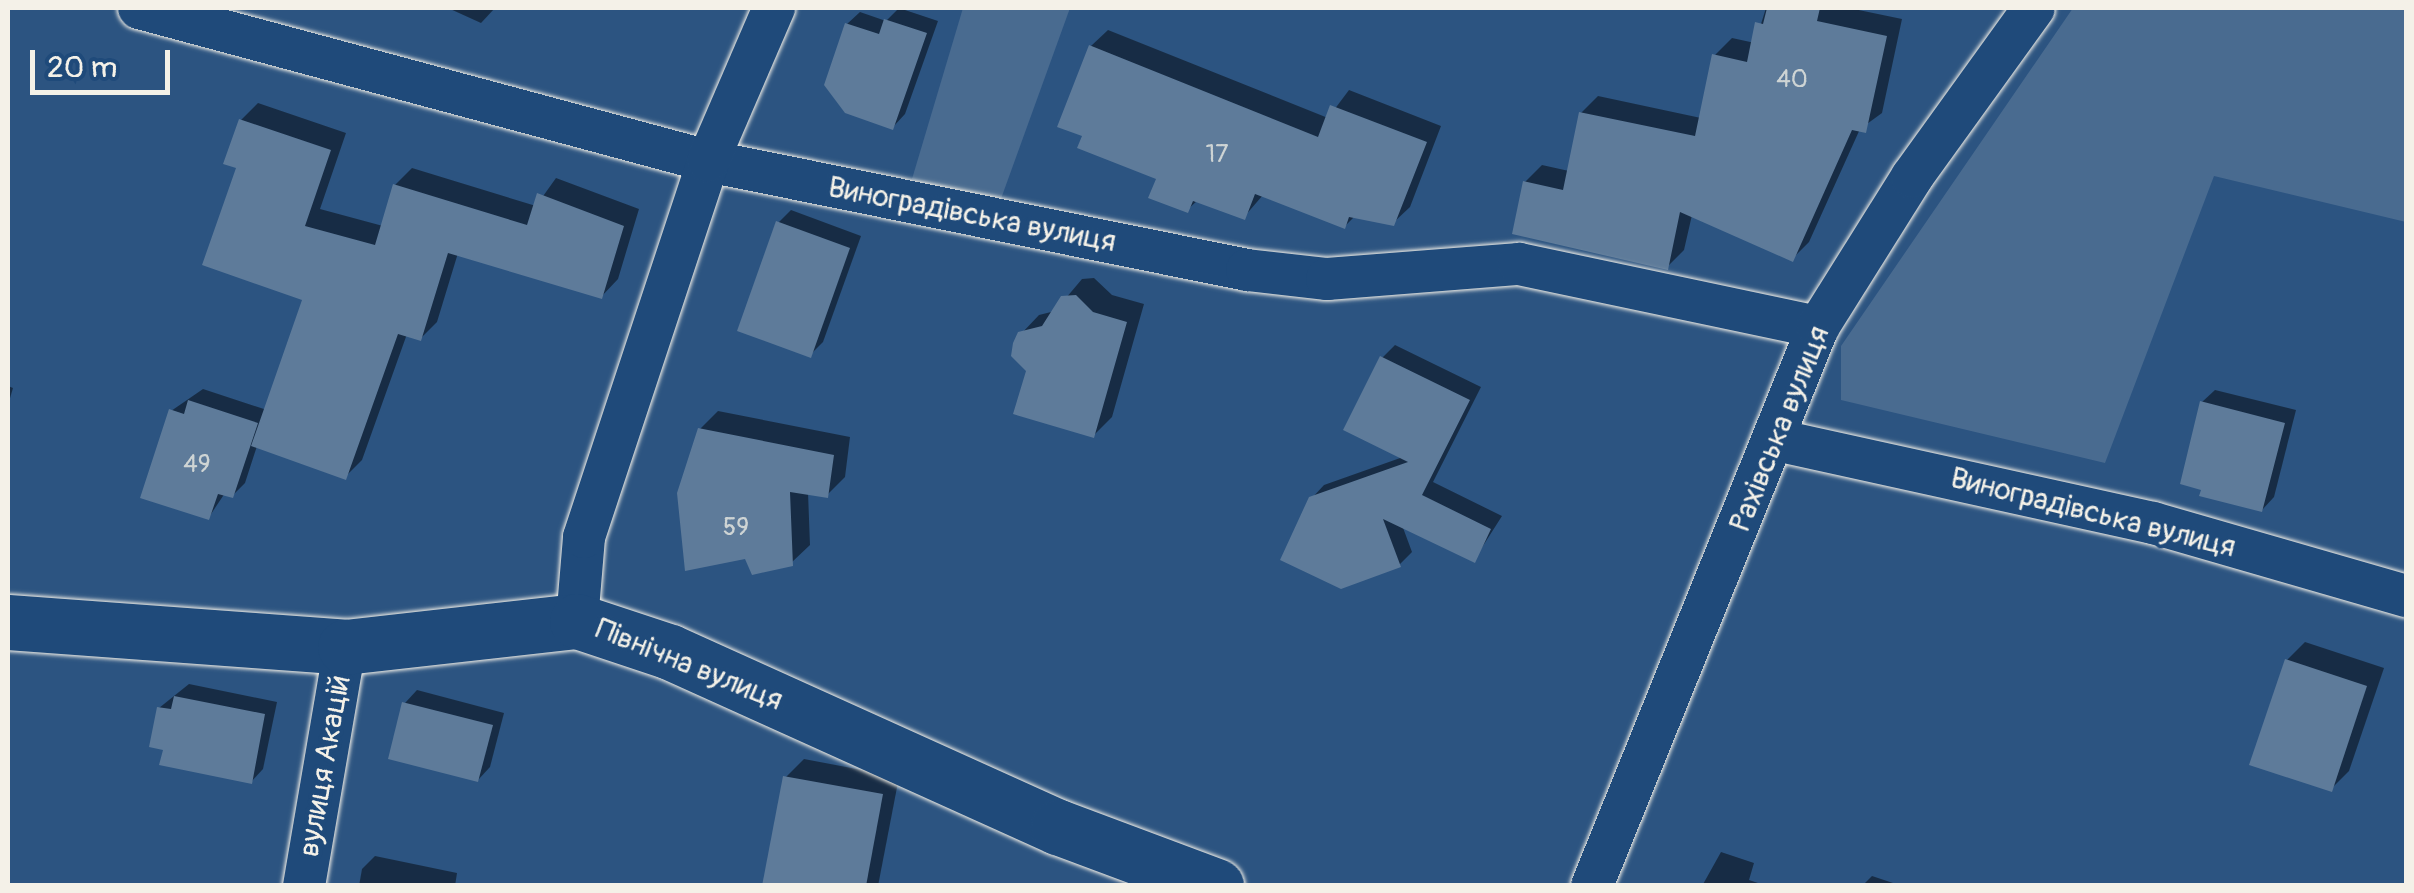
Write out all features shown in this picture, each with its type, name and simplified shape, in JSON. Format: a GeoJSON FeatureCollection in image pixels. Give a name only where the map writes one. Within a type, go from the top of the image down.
{"type":"FeatureCollection","features":[{"type":"Feature","properties":{"kind":"street","name":"Виноградівська вулиця"},"geometry":{"type":"LineString","coordinates":[[139,8],[501,110],[708,161],[1248,270],[1327,278],[1519,264],[1818,327]]}},
{"type":"Feature","properties":{"kind":"street"},"geometry":{"type":"LineString","coordinates":[[578,621],[584,537],[708,161],[774,8]]}},
{"type":"Feature","properties":{"kind":"street","name":"Рахівська вулиця"},"geometry":{"type":"LineString","coordinates":[[1592,886],[1776,440],[1818,327],[1912,177],[2034,8]]}},
{"type":"Feature","properties":{"kind":"street","name":"Виноградівська вулиця"},"geometry":{"type":"LineString","coordinates":[[1776,440],[2152,522],[2406,596]]}},
{"type":"Feature","properties":{"kind":"street","name":"Північна вулиця"},"geometry":{"type":"LineString","coordinates":[[8,622],[345,647],[578,621],[670,652],[1058,827],[1216,886]]}},
{"type":"Feature","properties":{"kind":"street","name":"вулиця Акацій"},"geometry":{"type":"LineString","coordinates":[[304,886],[345,647]]}},
{"type":"Feature","properties":{"kind":"shaded area"},"geometry":{"type":"Polygon","coordinates":[[[963,8],[1070,8],[998,207],[912,179],[963,8]]]}},
{"type":"Feature","properties":{"kind":"shaded area"},"geometry":{"type":"Polygon","coordinates":[[[2073,8],[2406,8],[2406,222],[2214,176],[2105,463],[1841,400],[1841,346],[2073,8]]]}},
{"type":"Feature","properties":{"kind":"building"},"geometry":{"type":"Polygon","coordinates":[[[1767,8],[1820,8],[1817,21],[1887,36],[1866,133],[1852,130],[1793,262],[1680,212],[1668,270],[1512,234],[1523,181],[1563,190],[1579,112],[1695,136],[1712,54],[1747,62],[1755,22],[1763,24],[1767,8]]]}},
{"type":"Feature","properties":{"kind":"building"},"geometry":{"type":"Polygon","coordinates":[[[884,19],[927,33],[893,130],[845,113],[824,85],[845,23],[879,34],[884,19]]]}},
{"type":"Feature","properties":{"kind":"building"},"geometry":{"type":"Polygon","coordinates":[[[1089,45],[1318,137],[1330,105],[1427,142],[1394,226],[1349,217],[1345,229],[1255,194],[1245,220],[1193,201],[1188,213],[1148,198],[1156,179],[1077,148],[1082,136],[1057,127],[1089,45]]]}},
{"type":"Feature","properties":{"kind":"building"},"geometry":{"type":"Polygon","coordinates":[[[239,119],[331,150],[305,226],[375,245],[393,184],[527,225],[537,193],[624,226],[602,299],[448,253],[421,341],[398,334],[346,480],[251,446],[302,300],[202,265],[236,168],[223,164],[239,119]]]}},
{"type":"Feature","properties":{"kind":"building"},"geometry":{"type":"Polygon","coordinates":[[[776,221],[850,248],[811,358],[737,331],[776,221]]]}},
{"type":"Feature","properties":{"kind":"building"},"geometry":{"type":"Polygon","coordinates":[[[1076,295],[1093,312],[1127,322],[1094,438],[1013,414],[1026,371],[1011,356],[1018,332],[1042,326],[1061,296],[1076,295]]]}},
{"type":"Feature","properties":{"kind":"building"},"geometry":{"type":"Polygon","coordinates":[[[1380,356],[1470,400],[1422,495],[1491,529],[1475,563],[1383,519],[1401,567],[1341,589],[1280,560],[1309,497],[1408,462],[1343,430],[1380,356]]]}},
{"type":"Feature","properties":{"kind":"building"},"geometry":{"type":"Polygon","coordinates":[[[188,400],[258,423],[233,498],[218,494],[209,520],[140,498],[169,409],[184,414],[188,400]]]}},
{"type":"Feature","properties":{"kind":"building"},"geometry":{"type":"Polygon","coordinates":[[[2200,401],[2285,423],[2262,512],[2199,496],[2201,490],[2180,484],[2200,401]]]}},
{"type":"Feature","properties":{"kind":"building"},"geometry":{"type":"Polygon","coordinates":[[[698,428],[834,455],[828,498],[790,492],[793,566],[752,575],[745,559],[685,571],[677,493],[698,428]]]}},
{"type":"Feature","properties":{"kind":"building"},"geometry":{"type":"Polygon","coordinates":[[[2285,659],[2367,686],[2332,792],[2249,765],[2285,659]]]}},
{"type":"Feature","properties":{"kind":"building"},"geometry":{"type":"Polygon","coordinates":[[[174,696],[265,714],[252,784],[159,765],[163,750],[149,747],[157,707],[171,709],[174,696]]]}},
{"type":"Feature","properties":{"kind":"building"},"geometry":{"type":"Polygon","coordinates":[[[402,702],[493,725],[478,782],[388,759],[402,702]]]}},
{"type":"Feature","properties":{"kind":"building"},"geometry":{"type":"Polygon","coordinates":[[[783,776],[883,794],[866,886],[762,886],[783,776]]]}}]}
